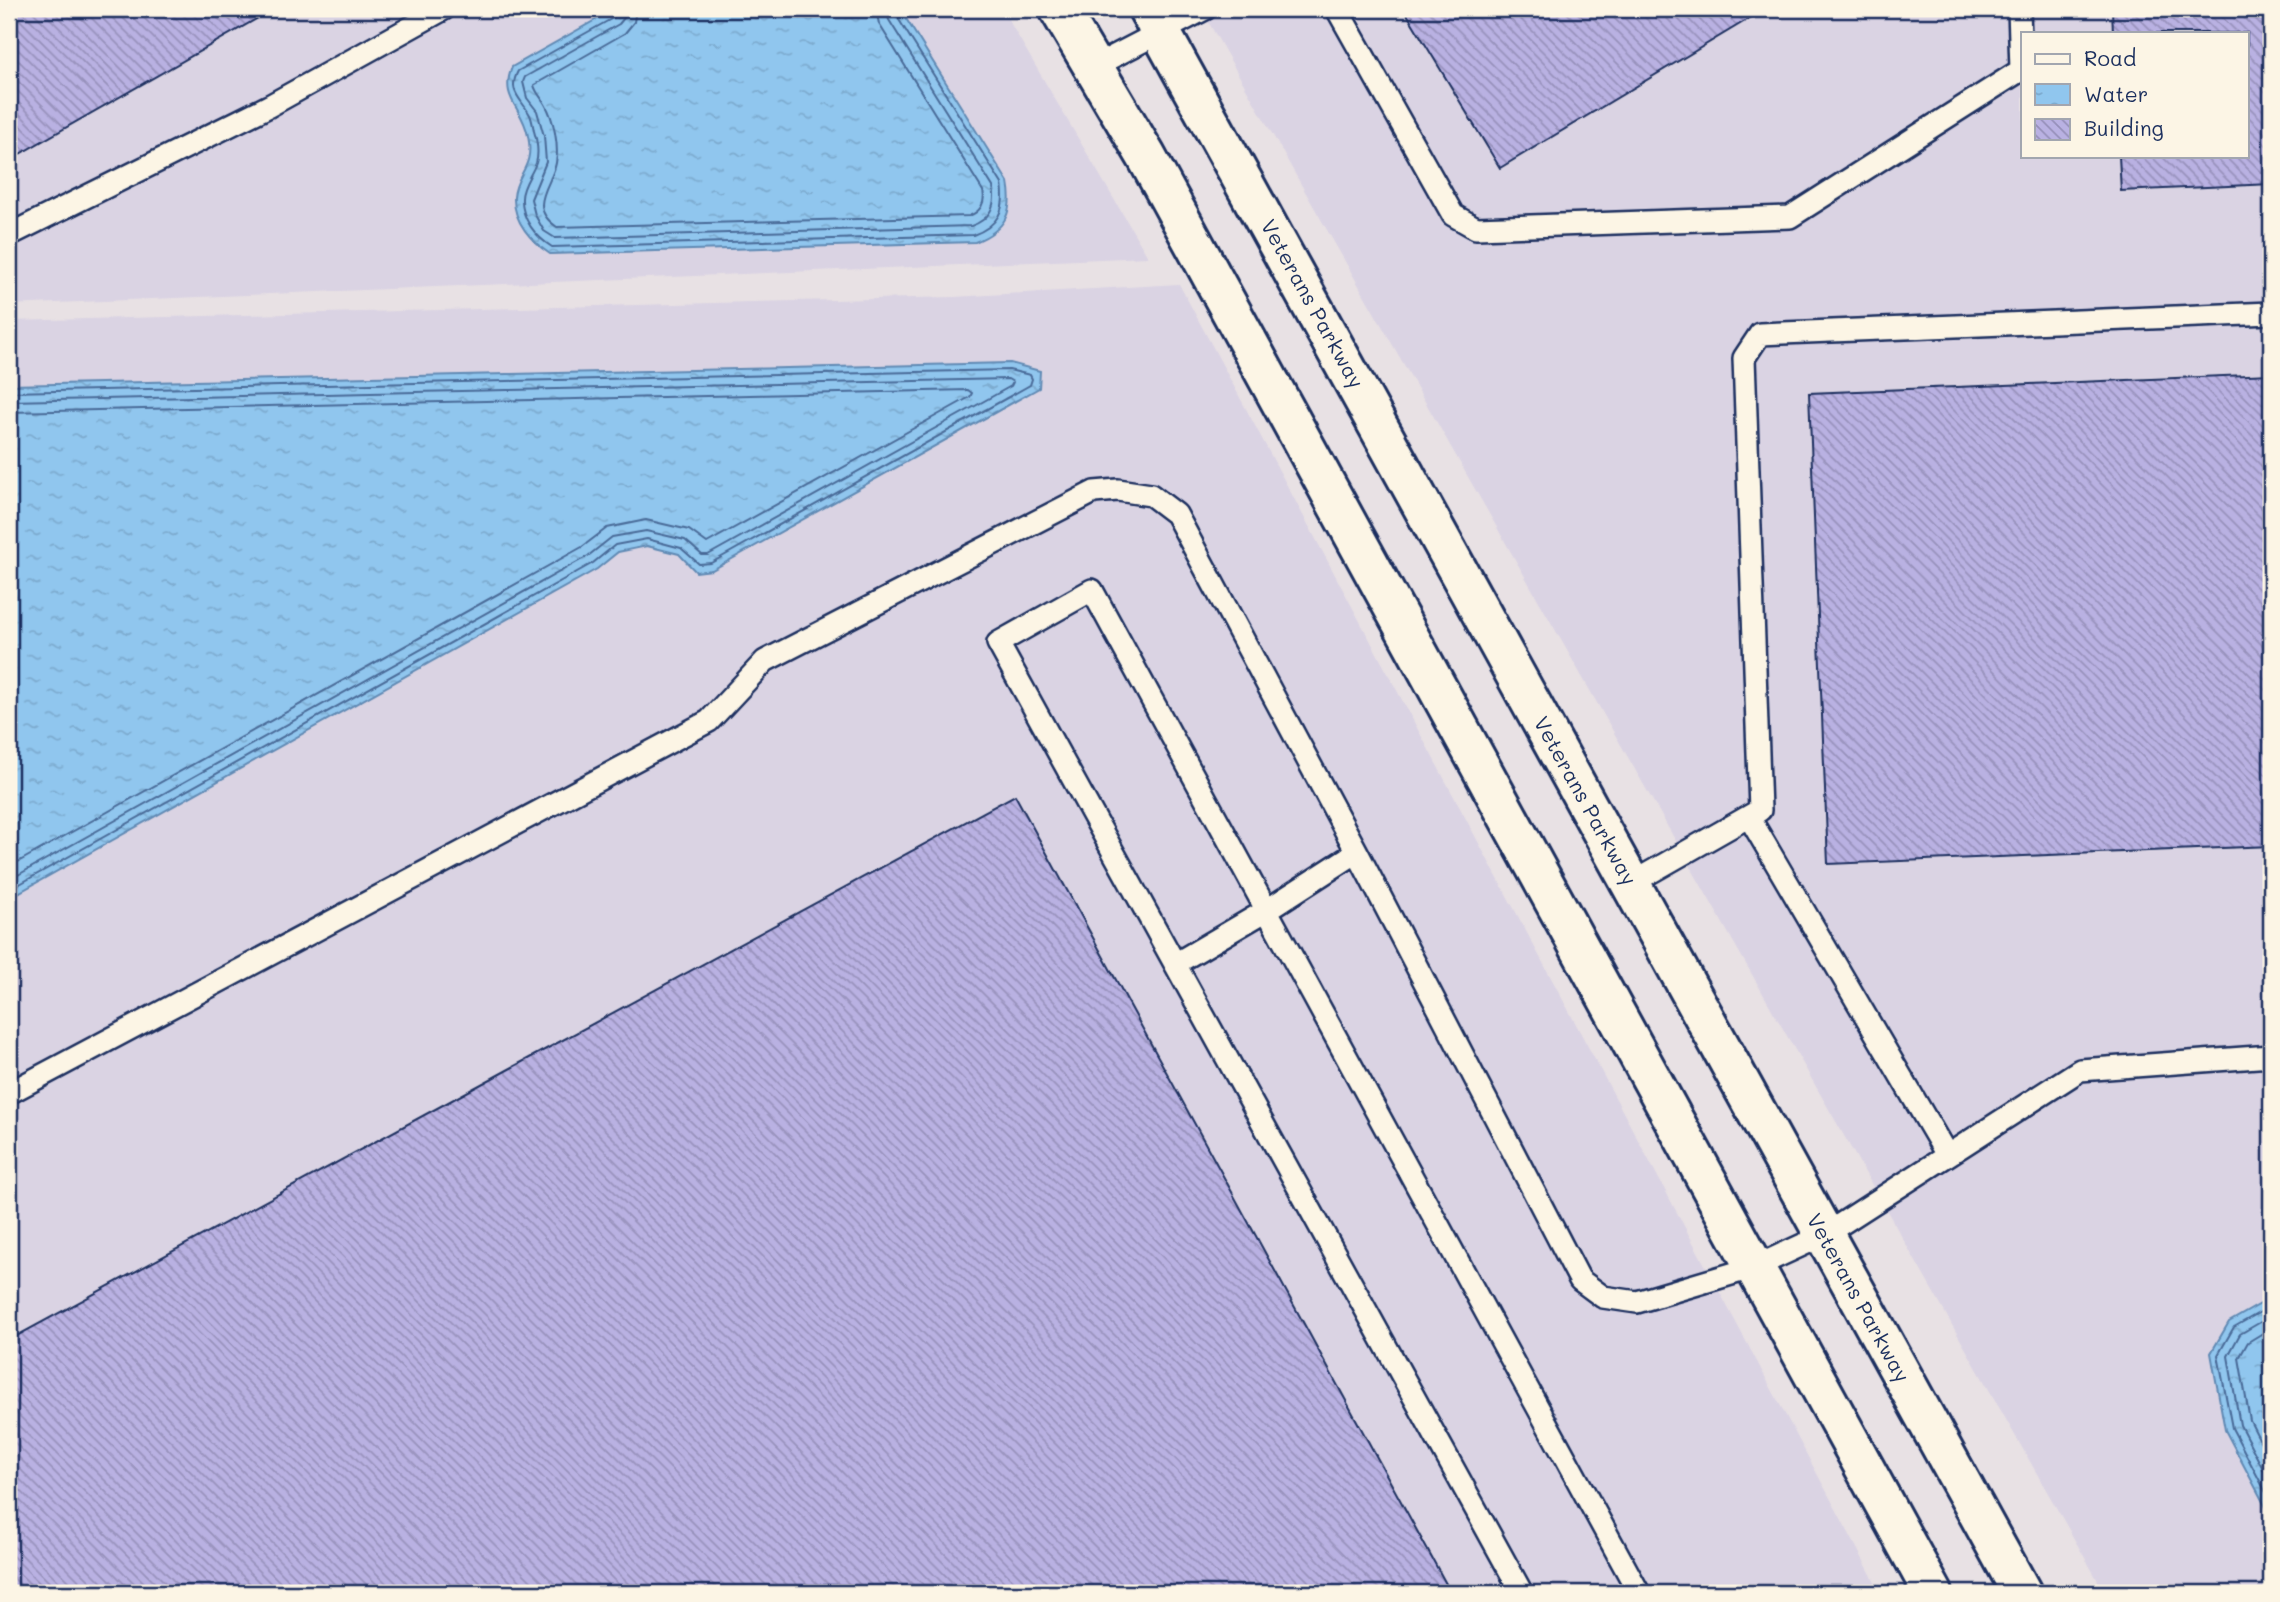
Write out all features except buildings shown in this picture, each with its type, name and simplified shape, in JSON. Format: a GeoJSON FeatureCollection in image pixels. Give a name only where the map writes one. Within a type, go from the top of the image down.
{"type":"FeatureCollection","features":[{"type":"Feature","properties":{"kind":"main road"},"geometry":{"type":"LineString","coordinates":[[1059,9],[1146,156],[1933,1593]]}},
{"type":"Feature","properties":{"kind":"main road","name":"Veterans Parkway"},"geometry":{"type":"LineString","coordinates":[[1155,20],[2022,1593]]}},
{"type":"Feature","properties":{"kind":"lane"},"geometry":{"type":"LineString","coordinates":[[9,235],[269,106],[444,9]]}},
{"type":"Feature","properties":{"kind":"lane"},"geometry":{"type":"LineString","coordinates":[[1093,67],[1155,20],[1205,9]]}},
{"type":"Feature","properties":{"kind":"lane"},"geometry":{"type":"LineString","coordinates":[[1337,9],[1453,215],[1476,228],[1790,216],[2021,70],[2020,9]]}},
{"type":"Feature","properties":{"kind":"lane"},"geometry":{"type":"LineString","coordinates":[[1630,884],[1760,810],[1744,358],[1760,334],[2271,313]]}},
{"type":"Feature","properties":{"kind":"lane"},"geometry":{"type":"LineString","coordinates":[[9,1093],[709,721],[765,661],[1094,492],[1118,490],[1151,495],[1176,514],[1357,852],[1580,1280],[1602,1297],[1637,1302],[1755,1267],[1824,1236],[2080,1070],[2271,1056]]}},
{"type":"Feature","properties":{"kind":"lane"},"geometry":{"type":"LineString","coordinates":[[1521,1593],[998,643],[1092,590],[1639,1593]]}},
{"type":"Feature","properties":{"kind":"lane"},"geometry":{"type":"LineString","coordinates":[[1749,817],[1947,1155]]}},
{"type":"Feature","properties":{"kind":"lane"},"geometry":{"type":"LineString","coordinates":[[1175,964],[1267,910],[1357,852]]}},
{"type":"Feature","properties":{"kind":"shaded area"},"geometry":{"type":"Polygon","coordinates":[[[9,9],[1002,9],[1148,257],[9,305],[9,9]]]}},
{"type":"Feature","properties":{"kind":"shaded area"},"geometry":{"type":"Polygon","coordinates":[[[1201,9],[2271,9],[2271,1593],[2105,1593],[1201,9]]]}},
{"type":"Feature","properties":{"kind":"shaded area"},"geometry":{"type":"Polygon","coordinates":[[[1179,284],[1881,1593],[9,1593],[9,321],[954,297],[1179,284]]]}},
{"type":"Feature","properties":{"kind":"water"},"geometry":{"type":"Polygon","coordinates":[[[615,9],[900,9],[1008,182],[1010,203],[1005,219],[994,232],[975,242],[550,254],[525,230],[517,215],[515,189],[527,163],[529,147],[525,126],[510,95],[509,78],[512,67],[615,9]]]}},
{"type":"Feature","properties":{"kind":"water"},"geometry":{"type":"Polygon","coordinates":[[[1010,363],[1040,371],[1039,388],[712,570],[696,572],[679,554],[647,546],[618,552],[597,569],[9,898],[9,385],[1010,363]]]}},
{"type":"Feature","properties":{"kind":"water"},"geometry":{"type":"Polygon","coordinates":[[[2271,1298],[2271,1517],[2225,1430],[2211,1353],[2229,1322],[2271,1298]]]}}]}
